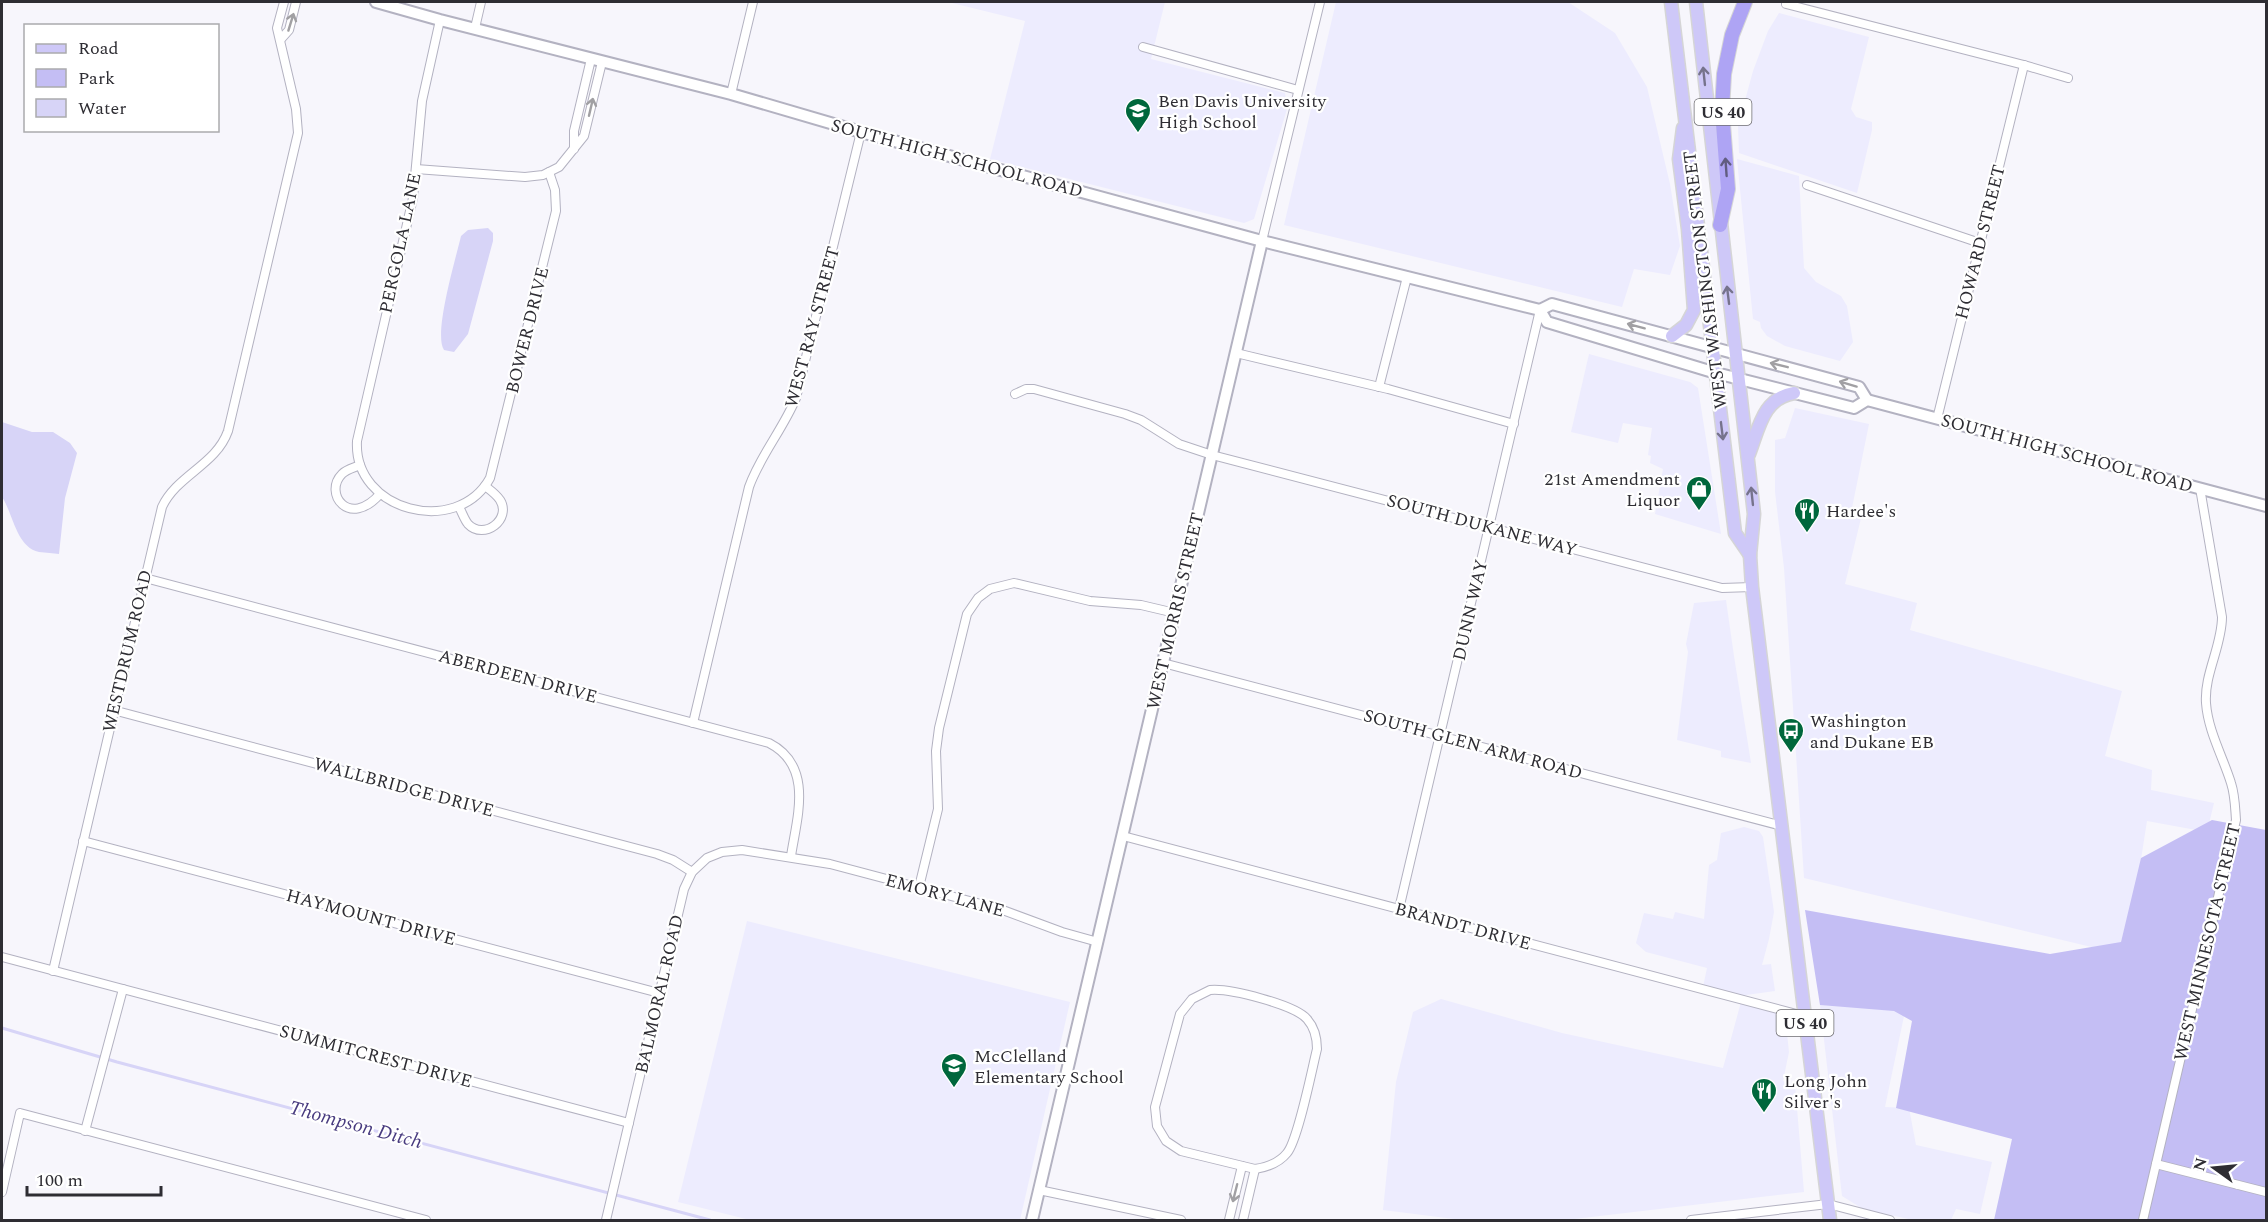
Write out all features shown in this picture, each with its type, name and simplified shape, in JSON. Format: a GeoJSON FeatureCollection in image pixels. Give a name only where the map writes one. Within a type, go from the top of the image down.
{"type":"FeatureCollection","features":[{"type":"Feature","properties":{"kind":"highway","name":"US 40"},"geometry":{"type":"LineString","coordinates":[[1720,225],[1728,189],[1722,111],[1724,74],[1732,35],[1745,2]]}},
{"type":"Feature","properties":{"kind":"main road","name":"WEST WASHINGTON STREET"},"geometry":{"type":"LineString","coordinates":[[1671,2],[1736,533],[1750,555]]}},
{"type":"Feature","properties":{"kind":"main road","name":"WEST WASHINGTON STREET"},"geometry":{"type":"LineString","coordinates":[[1696,2],[1754,514],[1750,555],[1752,587],[1830,1221]]}},
{"type":"Feature","properties":{"kind":"main road"},"geometry":{"type":"LineString","coordinates":[[1672,336],[1686,325],[1694,310],[1688,229],[1679,159],[1685,110]]}},
{"type":"Feature","properties":{"kind":"main road"},"geometry":{"type":"LineString","coordinates":[[1748,458],[1768,408],[1778,397],[1794,393]]}},
{"type":"Feature","properties":{"kind":"street","name":"WESTDRUM ROAD"},"geometry":{"type":"LineString","coordinates":[[53,971],[113,710],[166,500],[181,481],[215,454],[227,434],[298,133],[296,109],[277,28],[284,2]]}},
{"type":"Feature","properties":{"kind":"street"},"geometry":{"type":"LineString","coordinates":[[281,39],[289,30],[296,2]]}},
{"type":"Feature","properties":{"kind":"street","name":"SOUTH HIGH SCHOOL ROAD"},"geometry":{"type":"LineString","coordinates":[[376,2],[730,94],[1262,241],[1540,310],[1552,304],[1859,387],[1867,400],[2266,506]]}},
{"type":"Feature","properties":{"kind":"street"},"geometry":{"type":"LineString","coordinates":[[475,28],[481,2]]}},
{"type":"Feature","properties":{"kind":"street"},"geometry":{"type":"LineString","coordinates":[[730,94],[753,2]]}},
{"type":"Feature","properties":{"kind":"street","name":"WEST MORRIS STREET"},"geometry":{"type":"LineString","coordinates":[[1032,1221],[1320,2]]}},
{"type":"Feature","properties":{"kind":"street"},"geometry":{"type":"LineString","coordinates":[[1786,4],[2068,78]]}},
{"type":"Feature","properties":{"kind":"street","name":"PERGOLA LANE"},"geometry":{"type":"LineString","coordinates":[[380,494],[367,480],[360,465],[357,449],[358,432],[413,198],[422,101],[440,20]]}},
{"type":"Feature","properties":{"kind":"street"},"geometry":{"type":"LineString","coordinates":[[1143,47],[1298,90]]}},
{"type":"Feature","properties":{"kind":"street"},"geometry":{"type":"LineString","coordinates":[[416,169],[520,177],[535,176],[559,167],[584,136],[596,60]]}},
{"type":"Feature","properties":{"kind":"street","name":"HOWARD STREET"},"geometry":{"type":"LineString","coordinates":[[1937,419],[2024,65]]}},
{"type":"Feature","properties":{"kind":"street","name":"WEST RAY STREET"},"geometry":{"type":"LineString","coordinates":[[693,723],[749,487],[796,398],[861,132]]}},
{"type":"Feature","properties":{"kind":"street","name":"BOWER DRIVE"},"geometry":{"type":"LineString","coordinates":[[459,507],[472,500],[485,486],[493,471],[556,211],[555,190],[549,172]]}},
{"type":"Feature","properties":{"kind":"street"},"geometry":{"type":"LineString","coordinates":[[1807,185],[1980,243]]}},
{"type":"Feature","properties":{"kind":"street"},"geometry":{"type":"LineString","coordinates":[[1379,387],[1407,277]]}},
{"type":"Feature","properties":{"kind":"street","name":"SOUTH HIGH SCHOOL ROAD"},"geometry":{"type":"LineString","coordinates":[[1540,310],[1547,322],[1716,373],[1854,408],[1867,400]]}},
{"type":"Feature","properties":{"kind":"street","name":"DUNN WAY"},"geometry":{"type":"LineString","coordinates":[[1399,909],[1540,310]]}},
{"type":"Feature","properties":{"kind":"street"},"geometry":{"type":"LineString","coordinates":[[1236,353],[1379,387],[1514,424]]}},
{"type":"Feature","properties":{"kind":"street","name":"SOUTH DUKANE WAY"},"geometry":{"type":"LineString","coordinates":[[1015,394],[1026,389],[1034,389],[1117,411],[1140,420],[1179,444],[1212,455],[1722,588],[1752,587]]}},
{"type":"Feature","properties":{"kind":"street"},"geometry":{"type":"LineString","coordinates":[[360,465],[345,471],[335,488],[338,499],[347,507],[359,509],[367,507],[380,494],[394,502],[436,512],[459,507],[467,522],[476,529],[486,530],[497,524],[503,514],[499,498],[485,486]]}},
{"type":"Feature","properties":{"kind":"street","name":"WEST MINNESOTA STREET"},"geometry":{"type":"LineString","coordinates":[[2143,1221],[2236,820],[2232,785],[2210,724],[2206,706],[2208,685],[2221,636],[2222,617],[2200,488]]}},
{"type":"Feature","properties":{"kind":"street","name":"ABERDEEN DRIVE"},"geometry":{"type":"LineString","coordinates":[[145,578],[765,742],[780,750],[789,759],[797,773],[800,794],[791,856]]}},
{"type":"Feature","properties":{"kind":"street"},"geometry":{"type":"LineString","coordinates":[[919,887],[938,808],[936,751],[939,728],[969,610],[981,595],[1004,584],[1020,583],[1097,602],[1145,606],[1175,613]]}},
{"type":"Feature","properties":{"kind":"street","name":"SOUTH GLEN ARM ROAD"},"geometry":{"type":"LineString","coordinates":[[1163,663],[1782,826]]}},
{"type":"Feature","properties":{"kind":"street","name":"WALLBRIDGE DRIVE"},"geometry":{"type":"LineString","coordinates":[[113,710],[662,856],[692,872]]}},
{"type":"Feature","properties":{"kind":"street","name":"BRANDT DRIVE"},"geometry":{"type":"LineString","coordinates":[[1122,836],[1804,1016]]}},
{"type":"Feature","properties":{"kind":"street","name":"HAYMOUNT DRIVE"},"geometry":{"type":"LineString","coordinates":[[83,841],[659,993]]}},
{"type":"Feature","properties":{"kind":"street"},"geometry":{"type":"LineString","coordinates":[[692,872],[707,858],[730,850],[791,856]]}},
{"type":"Feature","properties":{"kind":"street","name":"EMORY LANE"},"geometry":{"type":"LineString","coordinates":[[791,856],[830,864],[1000,909],[1062,932],[1098,942]]}},
{"type":"Feature","properties":{"kind":"street","name":"BALMORAL ROAD"},"geometry":{"type":"LineString","coordinates":[[606,1221],[684,889],[692,872]]}},
{"type":"Feature","properties":{"kind":"street"},"geometry":{"type":"LineString","coordinates":[[2,957],[123,989],[85,1131]]}},
{"type":"Feature","properties":{"kind":"street","name":"SUMMITCREST DRIVE"},"geometry":{"type":"LineString","coordinates":[[123,989],[629,1123]]}},
{"type":"Feature","properties":{"kind":"street"},"geometry":{"type":"LineString","coordinates":[[1210,990],[1227,991],[1290,1008],[1309,1022],[1316,1037],[1317,1049],[1292,1144],[1281,1159],[1271,1166],[1255,1170],[1242,1166],[1180,1151],[1169,1144],[1159,1130],[1155,1116],[1155,1107],[1179,1017],[1183,1008],[1195,996],[1210,990]]}},
{"type":"Feature","properties":{"kind":"street"},"geometry":{"type":"LineString","coordinates":[[2,1191],[20,1113],[426,1221]]}},
{"type":"Feature","properties":{"kind":"street"},"geometry":{"type":"LineString","coordinates":[[2157,1164],[2266,1192]]}},
{"type":"Feature","properties":{"kind":"street"},"geometry":{"type":"LineString","coordinates":[[1229,1221],[1242,1166]]}},
{"type":"Feature","properties":{"kind":"street"},"geometry":{"type":"LineString","coordinates":[[1243,1221],[1255,1170]]}},
{"type":"Feature","properties":{"kind":"street"},"geometry":{"type":"LineString","coordinates":[[1039,1190],[1181,1221]]}},
{"type":"Feature","properties":{"kind":"street"},"geometry":{"type":"LineString","coordinates":[[1691,1221],[1828,1204],[1890,1221]]}},
{"type":"Feature","properties":{"kind":"shaded area","name":"Ben Davis University High School"},"geometry":{"type":"Polygon","coordinates":[[[948,2],[1165,2],[1151,59],[1285,93],[1287,109],[1254,219],[1244,223],[990,159],[1025,21],[948,2]]]}},
{"type":"Feature","properties":{"kind":"shaded area"},"geometry":{"type":"Polygon","coordinates":[[[1336,2],[1568,2],[1615,33],[1647,87],[1670,184],[1680,246],[1670,275],[1634,269],[1622,307],[1284,225],[1336,2]]]}},
{"type":"Feature","properties":{"kind":"shaded area"},"geometry":{"type":"Polygon","coordinates":[[[1779,13],[1869,37],[1851,109],[1856,117],[1872,122],[1857,193],[1739,153],[1738,126],[1753,71],[1768,31],[1779,13]]]}},
{"type":"Feature","properties":{"kind":"shaded area"},"geometry":{"type":"Polygon","coordinates":[[[1737,159],[1799,176],[1804,268],[1816,282],[1841,296],[1847,306],[1853,342],[1840,361],[1785,346],[1767,336],[1760,322],[1753,319],[1737,159]]]}},
{"type":"Feature","properties":{"kind":"shaded area"},"geometry":{"type":"Polygon","coordinates":[[[1589,354],[1690,382],[1698,388],[1721,534],[1655,514],[1663,469],[1650,463],[1651,456],[1648,455],[1652,428],[1623,423],[1618,443],[1571,432],[1589,354]]]}},
{"type":"Feature","properties":{"kind":"shaded area"},"geometry":{"type":"Polygon","coordinates":[[[1795,408],[1869,424],[1852,508],[1863,510],[1845,584],[1917,603],[1910,630],[2122,691],[2105,756],[2152,770],[2151,790],[2214,803],[2207,832],[2147,821],[2139,872],[2121,942],[2108,951],[1804,878],[1784,568],[1775,492],[1775,440],[1785,438],[1795,408]]]}},
{"type":"Feature","properties":{"kind":"shaded area"},"geometry":{"type":"Polygon","coordinates":[[[1726,600],[1751,763],[1721,757],[1721,751],[1677,740],[1688,652],[1686,644],[1694,603],[1726,600]]]}},
{"type":"Feature","properties":{"kind":"shaded area"},"geometry":{"type":"Polygon","coordinates":[[[1744,827],[1759,831],[1763,837],[1774,912],[1762,965],[1771,964],[1775,991],[1739,996],[1703,987],[1707,968],[1646,952],[1636,943],[1644,913],[1673,919],[1675,912],[1704,919],[1709,865],[1717,860],[1721,833],[1744,827]]]}},
{"type":"Feature","properties":{"kind":"shaded area"},"geometry":{"type":"Polygon","coordinates":[[[747,921],[1070,1002],[1020,1220],[750,1220],[678,1202],[747,921]]]}},
{"type":"Feature","properties":{"kind":"shaded area"},"geometry":{"type":"Polygon","coordinates":[[[1441,999],[1562,1033],[1723,1068],[1741,1002],[1785,1015],[1789,1052],[1783,1081],[1795,1084],[1804,1192],[1566,1220],[1462,1220],[1383,1210],[1396,1082],[1413,1012],[1441,999]]]}},
{"type":"Feature","properties":{"kind":"shaded area"},"geometry":{"type":"Polygon","coordinates":[[[1820,1005],[1896,1007],[1904,1016],[1885,1107],[1909,1108],[1916,1145],[1992,1162],[1980,1214],[1956,1209],[1951,1220],[1913,1220],[1863,1209],[1842,1196],[1820,1005]]]}},
{"type":"Feature","properties":{"kind":"green space"},"geometry":{"type":"Polygon","coordinates":[[[2212,820],[2266,830],[2266,1220],[1994,1220],[2012,1139],[1896,1108],[1912,1021],[1894,1011],[1820,1005],[1805,910],[2050,954],[2121,942],[2141,858],[2212,820]]]}},
{"type":"Feature","properties":{"kind":"water"},"geometry":{"type":"Polygon","coordinates":[[[488,228],[493,233],[493,241],[468,334],[454,352],[444,350],[441,341],[443,313],[461,236],[468,230],[488,228]]]}},
{"type":"Feature","properties":{"kind":"water"},"geometry":{"type":"Polygon","coordinates":[[[2,422],[32,432],[53,432],[70,443],[77,453],[65,498],[59,554],[39,552],[25,544],[2,497],[2,422]]]}},
{"type":"Feature","properties":{"kind":"waterway","name":"Thompson Ditch"},"geometry":{"type":"LineString","coordinates":[[2,1028],[117,1062],[710,1220]]}},
{"type":"Feature","properties":{"kind":"place","name":"Ben Davis University High School"},"geometry":{"type":"Point","coordinates":[1138,134]}},
{"type":"Feature","properties":{"kind":"place","name":"21st Amendment Liquor"},"geometry":{"type":"Point","coordinates":[1699,512]}},
{"type":"Feature","properties":{"kind":"place","name":"Hardee's"},"geometry":{"type":"Point","coordinates":[1807,534]}},
{"type":"Feature","properties":{"kind":"place","name":"Washington and Dukane EB"},"geometry":{"type":"Point","coordinates":[1791,754]}},
{"type":"Feature","properties":{"kind":"place","name":"McClelland Elementary School"},"geometry":{"type":"Point","coordinates":[954,1089]}},
{"type":"Feature","properties":{"kind":"place","name":"Long John Silver's"},"geometry":{"type":"Point","coordinates":[1764,1114]}}]}
